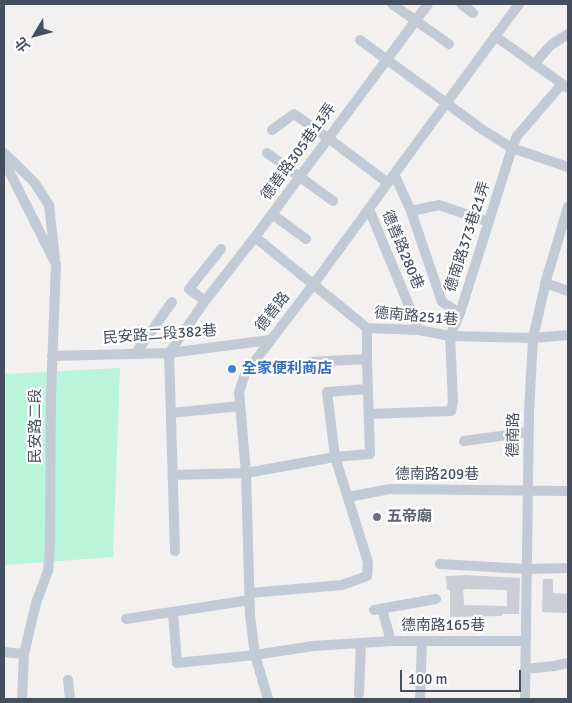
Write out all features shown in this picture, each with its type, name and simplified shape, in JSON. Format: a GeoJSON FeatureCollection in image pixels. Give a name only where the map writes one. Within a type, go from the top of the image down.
{"type":"FeatureCollection","features":[{"type":"Feature","properties":{"kind":"street"},"geometry":{"type":"LineString","coordinates":[[392,4],[449,44]]}},
{"type":"Feature","properties":{"kind":"street","name":"德善路305巷13弄"},"geometry":{"type":"LineString","coordinates":[[169,353],[428,4]]}},
{"type":"Feature","properties":{"kind":"street"},"geometry":{"type":"LineString","coordinates":[[461,4],[473,13]]}},
{"type":"Feature","properties":{"kind":"street","name":"德善路"},"geometry":{"type":"LineString","coordinates":[[268,699],[255,655],[250,596],[246,473],[239,392],[245,374],[313,285],[519,4]]}},
{"type":"Feature","properties":{"kind":"street"},"geometry":{"type":"LineString","coordinates":[[534,64],[551,45],[568,34]]}},
{"type":"Feature","properties":{"kind":"street"},"geometry":{"type":"LineString","coordinates":[[495,36],[565,86]]}},
{"type":"Feature","properties":{"kind":"street"},"geometry":{"type":"LineString","coordinates":[[360,40],[483,130],[512,148],[568,167]]}},
{"type":"Feature","properties":{"kind":"street","name":"德南路373巷21弄"},"geometry":{"type":"LineString","coordinates":[[450,336],[460,312],[517,136],[565,86]]}},
{"type":"Feature","properties":{"kind":"street"},"geometry":{"type":"LineString","coordinates":[[272,130],[294,114],[391,178],[411,211],[442,302],[460,312]]}},
{"type":"Feature","properties":{"kind":"street"},"geometry":{"type":"LineString","coordinates":[[4,153],[34,182],[49,205],[56,264]]}},
{"type":"Feature","properties":{"kind":"street"},"geometry":{"type":"LineString","coordinates":[[267,153],[333,201]]}},
{"type":"Feature","properties":{"kind":"street","name":"民安路二段"},"geometry":{"type":"LineString","coordinates":[[4,161],[56,264],[52,356],[50,546],[48,571],[36,603],[24,654],[22,699]]}},
{"type":"Feature","properties":{"kind":"street"},"geometry":{"type":"LineString","coordinates":[[411,211],[439,205],[489,222]]}},
{"type":"Feature","properties":{"kind":"street","name":"德南路"},"geometry":{"type":"LineString","coordinates":[[525,699],[524,641],[532,338],[545,283],[568,207]]}},
{"type":"Feature","properties":{"kind":"street","name":"德善路280巷"},"geometry":{"type":"LineString","coordinates":[[369,209],[420,330]]}},
{"type":"Feature","properties":{"kind":"street"},"geometry":{"type":"LineString","coordinates":[[272,214],[306,238]]}},
{"type":"Feature","properties":{"kind":"street","name":"德南路251巷"},"geometry":{"type":"LineString","coordinates":[[256,237],[367,328],[420,330],[450,336],[532,338],[568,335]]}},
{"type":"Feature","properties":{"kind":"street"},"geometry":{"type":"LineString","coordinates":[[206,301],[189,289],[221,249]]}},
{"type":"Feature","properties":{"kind":"street"},"geometry":{"type":"LineString","coordinates":[[545,283],[568,291]]}},
{"type":"Feature","properties":{"kind":"street"},"geometry":{"type":"LineString","coordinates":[[136,354],[172,302]]}},
{"type":"Feature","properties":{"kind":"street"},"geometry":{"type":"LineString","coordinates":[[310,362],[367,359],[367,328]]}},
{"type":"Feature","properties":{"kind":"street"},"geometry":{"type":"LineString","coordinates":[[369,414],[451,411],[453,402],[450,336]]}},
{"type":"Feature","properties":{"kind":"street","name":"民安路二段382巷"},"geometry":{"type":"LineString","coordinates":[[52,356],[169,353],[270,340]]}},
{"type":"Feature","properties":{"kind":"street"},"geometry":{"type":"LineString","coordinates":[[169,353],[175,550]]}},
{"type":"Feature","properties":{"kind":"street"},"geometry":{"type":"LineString","coordinates":[[173,474],[246,473],[335,457],[370,454],[368,362]]}},
{"type":"Feature","properties":{"kind":"street"},"geometry":{"type":"LineString","coordinates":[[126,619],[173,612],[250,596],[342,585],[367,576],[368,562],[335,457],[327,392],[368,389]]}},
{"type":"Feature","properties":{"kind":"street"},"geometry":{"type":"LineString","coordinates":[[171,413],[240,406]]}},
{"type":"Feature","properties":{"kind":"street"},"geometry":{"type":"LineString","coordinates":[[464,441],[529,432]]}},
{"type":"Feature","properties":{"kind":"street","name":"德南路209巷"},"geometry":{"type":"LineString","coordinates":[[348,497],[390,489],[568,491]]}},
{"type":"Feature","properties":{"kind":"street"},"geometry":{"type":"LineString","coordinates":[[440,564],[526,569],[568,568]]}},
{"type":"Feature","properties":{"kind":"street"},"geometry":{"type":"LineString","coordinates":[[391,641],[378,609],[436,599]]}},
{"type":"Feature","properties":{"kind":"street","name":"德南路165巷"},"geometry":{"type":"LineString","coordinates":[[173,612],[177,663],[255,655],[313,646],[391,641],[524,641]]}},
{"type":"Feature","properties":{"kind":"street"},"geometry":{"type":"LineString","coordinates":[[420,699],[422,642]]}},
{"type":"Feature","properties":{"kind":"street"},"geometry":{"type":"LineString","coordinates":[[359,694],[361,643]]}},
{"type":"Feature","properties":{"kind":"street"},"geometry":{"type":"LineString","coordinates":[[4,652],[24,654]]}},
{"type":"Feature","properties":{"kind":"street"},"geometry":{"type":"LineString","coordinates":[[524,669],[554,666],[568,662]]}},
{"type":"Feature","properties":{"kind":"street"},"geometry":{"type":"LineString","coordinates":[[68,680],[70,699]]}},
{"type":"Feature","properties":{"kind":"green space"},"geometry":{"type":"Polygon","coordinates":[[[120,368],[113,557],[4,565],[4,374],[120,368]]]}},
{"type":"Feature","properties":{"kind":"building"},"geometry":{"type":"Polygon","coordinates":[[[466,575],[520,578],[519,614],[450,617],[450,590],[447,590],[446,576],[466,575]],[[463,590],[464,605],[507,606],[507,590],[463,590]]]}},
{"type":"Feature","properties":{"kind":"building"},"geometry":{"type":"Polygon","coordinates":[[[543,579],[553,579],[553,593],[568,594],[568,613],[542,612],[543,579]]]}},
{"type":"Feature","properties":{"kind":"place","name":"全家便利商店"},"geometry":{"type":"Point","coordinates":[232,369]}},
{"type":"Feature","properties":{"kind":"place","name":"五帝廟"},"geometry":{"type":"Point","coordinates":[377,517]}}]}
